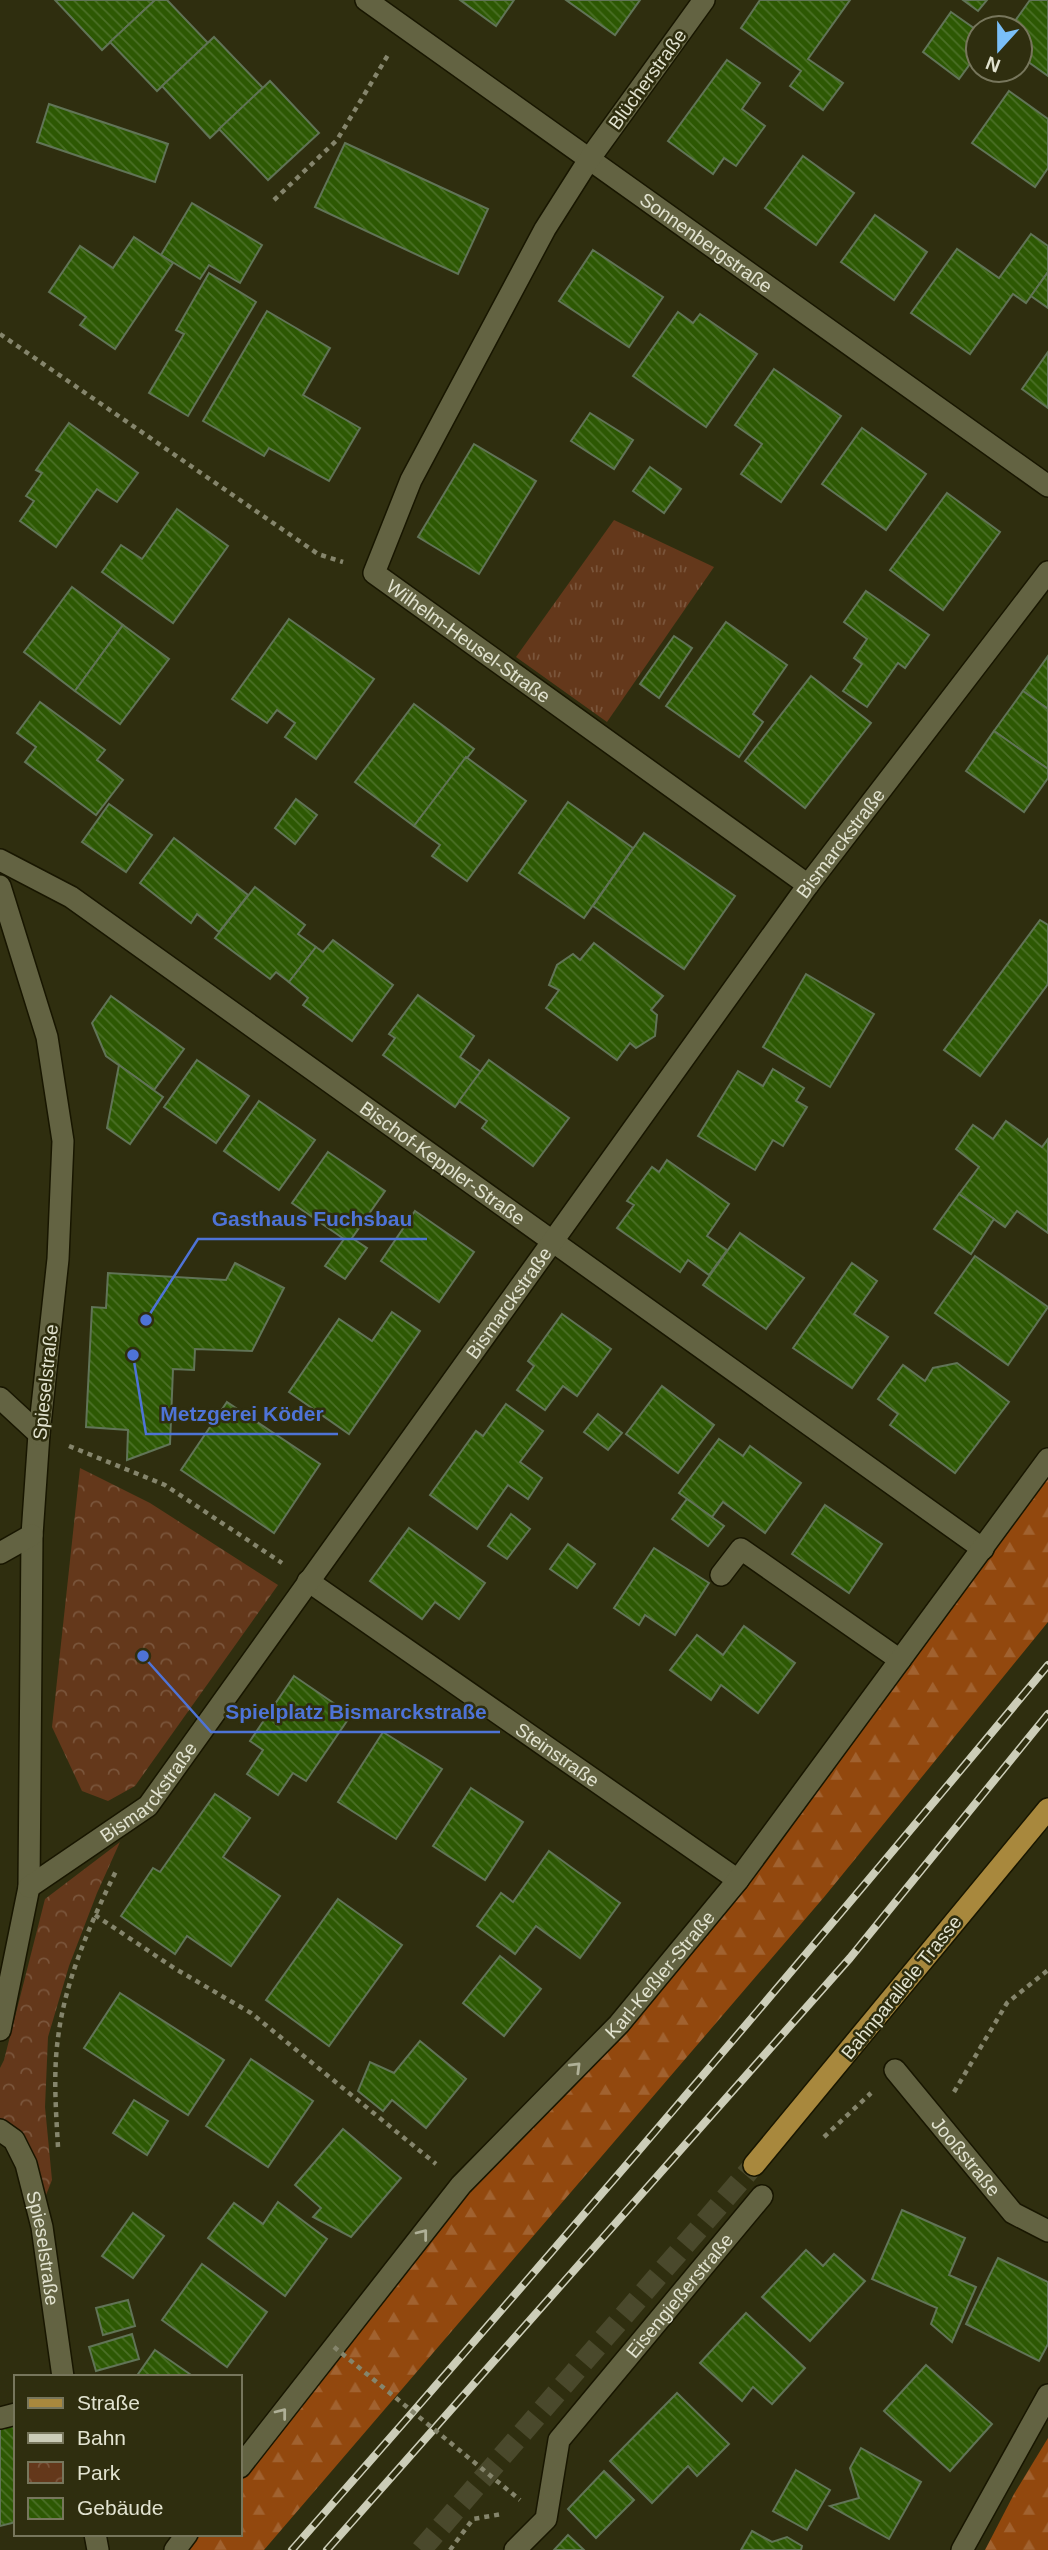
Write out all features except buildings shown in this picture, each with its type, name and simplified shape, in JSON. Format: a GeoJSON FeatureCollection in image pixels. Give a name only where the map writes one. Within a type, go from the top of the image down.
{"type":"FeatureCollection","features":[{"type":"Feature","properties":{"kind":"main road","name":"Bahnparallele Trasse"},"geometry":{"type":"LineString","coordinates":[[754,2165],[1048,1809]]}},
{"type":"Feature","properties":{"kind":"street","name":"Sonnenbergstraße"},"geometry":{"type":"LineString","coordinates":[[366,0],[1048,486]]}},
{"type":"Feature","properties":{"kind":"street","name":"Blücherstraße"},"geometry":{"type":"LineString","coordinates":[[590,158],[704,0]]}},
{"type":"Feature","properties":{"kind":"street","name":"Wilhelm-Heusel-Straße"},"geometry":{"type":"LineString","coordinates":[[590,158],[545,229],[411,480],[374,573],[808,885]]}},
{"type":"Feature","properties":{"kind":"street","name":"Bismarckstraße"},"geometry":{"type":"LineString","coordinates":[[29,1887],[148,1806],[808,885],[1048,572]]}},
{"type":"Feature","properties":{"kind":"street","name":"Bischof-Keppler-Straße"},"geometry":{"type":"LineString","coordinates":[[0,860],[71,897],[983,1549]]}},
{"type":"Feature","properties":{"kind":"street","name":"Spieselstraße"},"geometry":{"type":"LineString","coordinates":[[0,886],[47,1037],[63,1141],[58,1258],[39,1434],[32,1535],[29,1887]]}},
{"type":"Feature","properties":{"kind":"street"},"geometry":{"type":"LineString","coordinates":[[0,1398],[39,1434]]}},
{"type":"Feature","properties":{"kind":"street","name":"Karl-Keßler-Straße"},"geometry":{"type":"LineString","coordinates":[[242,2464],[461,2185],[619,2024],[738,1880],[1048,1459]]}},
{"type":"Feature","properties":{"kind":"street"},"geometry":{"type":"LineString","coordinates":[[0,1553],[32,1535]]}},
{"type":"Feature","properties":{"kind":"street"},"geometry":{"type":"LineString","coordinates":[[721,1575],[741,1549],[900,1660]]}},
{"type":"Feature","properties":{"kind":"street","name":"Steinstraße"},"geometry":{"type":"LineString","coordinates":[[308,1581],[738,1880]]}},
{"type":"Feature","properties":{"kind":"street"},"geometry":{"type":"LineString","coordinates":[[0,2030],[29,1887]]}},
{"type":"Feature","properties":{"kind":"street","name":"Jooßstraße"},"geometry":{"type":"LineString","coordinates":[[895,2070],[1013,2213],[1048,2231]]}},
{"type":"Feature","properties":{"kind":"street","name":"Spieselstraße"},"geometry":{"type":"LineString","coordinates":[[0,2130],[15,2140],[26,2164],[42,2227],[63,2375]]}},
{"type":"Feature","properties":{"kind":"street","name":"Eisengießerstraße"},"geometry":{"type":"LineString","coordinates":[[515,2550],[546,2519],[559,2440],[762,2196]]}},
{"type":"Feature","properties":{"kind":"street"},"geometry":{"type":"LineString","coordinates":[[962,2550],[1048,2395]]}},
{"type":"Feature","properties":{"kind":"path"},"geometry":{"type":"LineString","coordinates":[[274,200],[337,140],[404,27]]}},
{"type":"Feature","properties":{"kind":"path"},"geometry":{"type":"LineString","coordinates":[[0,334],[318,554],[374,573]]}},
{"type":"Feature","properties":{"kind":"path"},"geometry":{"type":"LineString","coordinates":[[39,1434],[165,1485],[273,1556]]}},
{"type":"Feature","properties":{"kind":"path"},"geometry":{"type":"LineString","coordinates":[[58,2155],[55,2101],[58,2038],[73,1973],[95,1915],[120,1864]]}},
{"type":"Feature","properties":{"kind":"path"},"geometry":{"type":"LineString","coordinates":[[95,1915],[174,1968],[251,2013],[461,2185]]}},
{"type":"Feature","properties":{"kind":"path"},"geometry":{"type":"LineString","coordinates":[[937,2121],[1007,2003],[1048,1970]]}},
{"type":"Feature","properties":{"kind":"path"},"geometry":{"type":"LineString","coordinates":[[819,2142],[895,2070]]}},
{"type":"Feature","properties":{"kind":"path"},"geometry":{"type":"LineString","coordinates":[[334,2347],[520,2500],[514,2506]]}},
{"type":"Feature","properties":{"kind":"path"},"geometry":{"type":"LineString","coordinates":[[450,2550],[473,2519],[508,2512]]}},
{"type":"Feature","properties":{"kind":"green space"},"geometry":{"type":"Polygon","coordinates":[[[614,520],[714,567],[607,722],[516,657],[614,520]]]}},
{"type":"Feature","properties":{"kind":"green space"},"geometry":{"type":"Polygon","coordinates":[[[80,1468],[150,1503],[278,1585],[135,1786],[108,1801],[82,1791],[52,1727],[80,1468]]]}},
{"type":"Feature","properties":{"kind":"green space"},"geometry":{"type":"Polygon","coordinates":[[[1048,1470],[1048,1622],[825,1896],[264,2550],[186,2550],[196,2536],[242,2536],[242,2478],[468,2191],[625,2027],[1048,1470]]]}},
{"type":"Feature","properties":{"kind":"green space"},"geometry":{"type":"Polygon","coordinates":[[[120,1842],[69,1966],[48,2037],[45,2107],[52,2180],[44,2200],[23,2134],[0,2119],[0,2068],[45,1899],[120,1842]]]}},
{"type":"Feature","properties":{"kind":"green space"},"geometry":{"type":"Polygon","coordinates":[[[1048,2438],[1048,2550],[985,2550],[1014,2494],[1048,2438]]]}},
{"type":"Feature","properties":{"kind":"tunnel"},"geometry":{"type":"LineString","coordinates":[[421,2550],[754,2165]]}},
{"type":"Feature","properties":{"kind":"railway"},"geometry":{"type":"LineString","coordinates":[[292,2550],[673,2110],[1048,1665]]}},
{"type":"Feature","properties":{"kind":"railway"},"geometry":{"type":"LineString","coordinates":[[327,2550],[850,1958],[1048,1714]]}},
{"type":"Feature","properties":{"kind":"place","name":"Gasthaus Fuchsbau"},"geometry":{"type":"Point","coordinates":[146,1320]}},
{"type":"Feature","properties":{"kind":"place","name":"Metzgerei Köder"},"geometry":{"type":"Point","coordinates":[133,1355]}},
{"type":"Feature","properties":{"kind":"place","name":"Spielplatz Bismarckstraße"},"geometry":{"type":"Point","coordinates":[143,1656]}}]}
